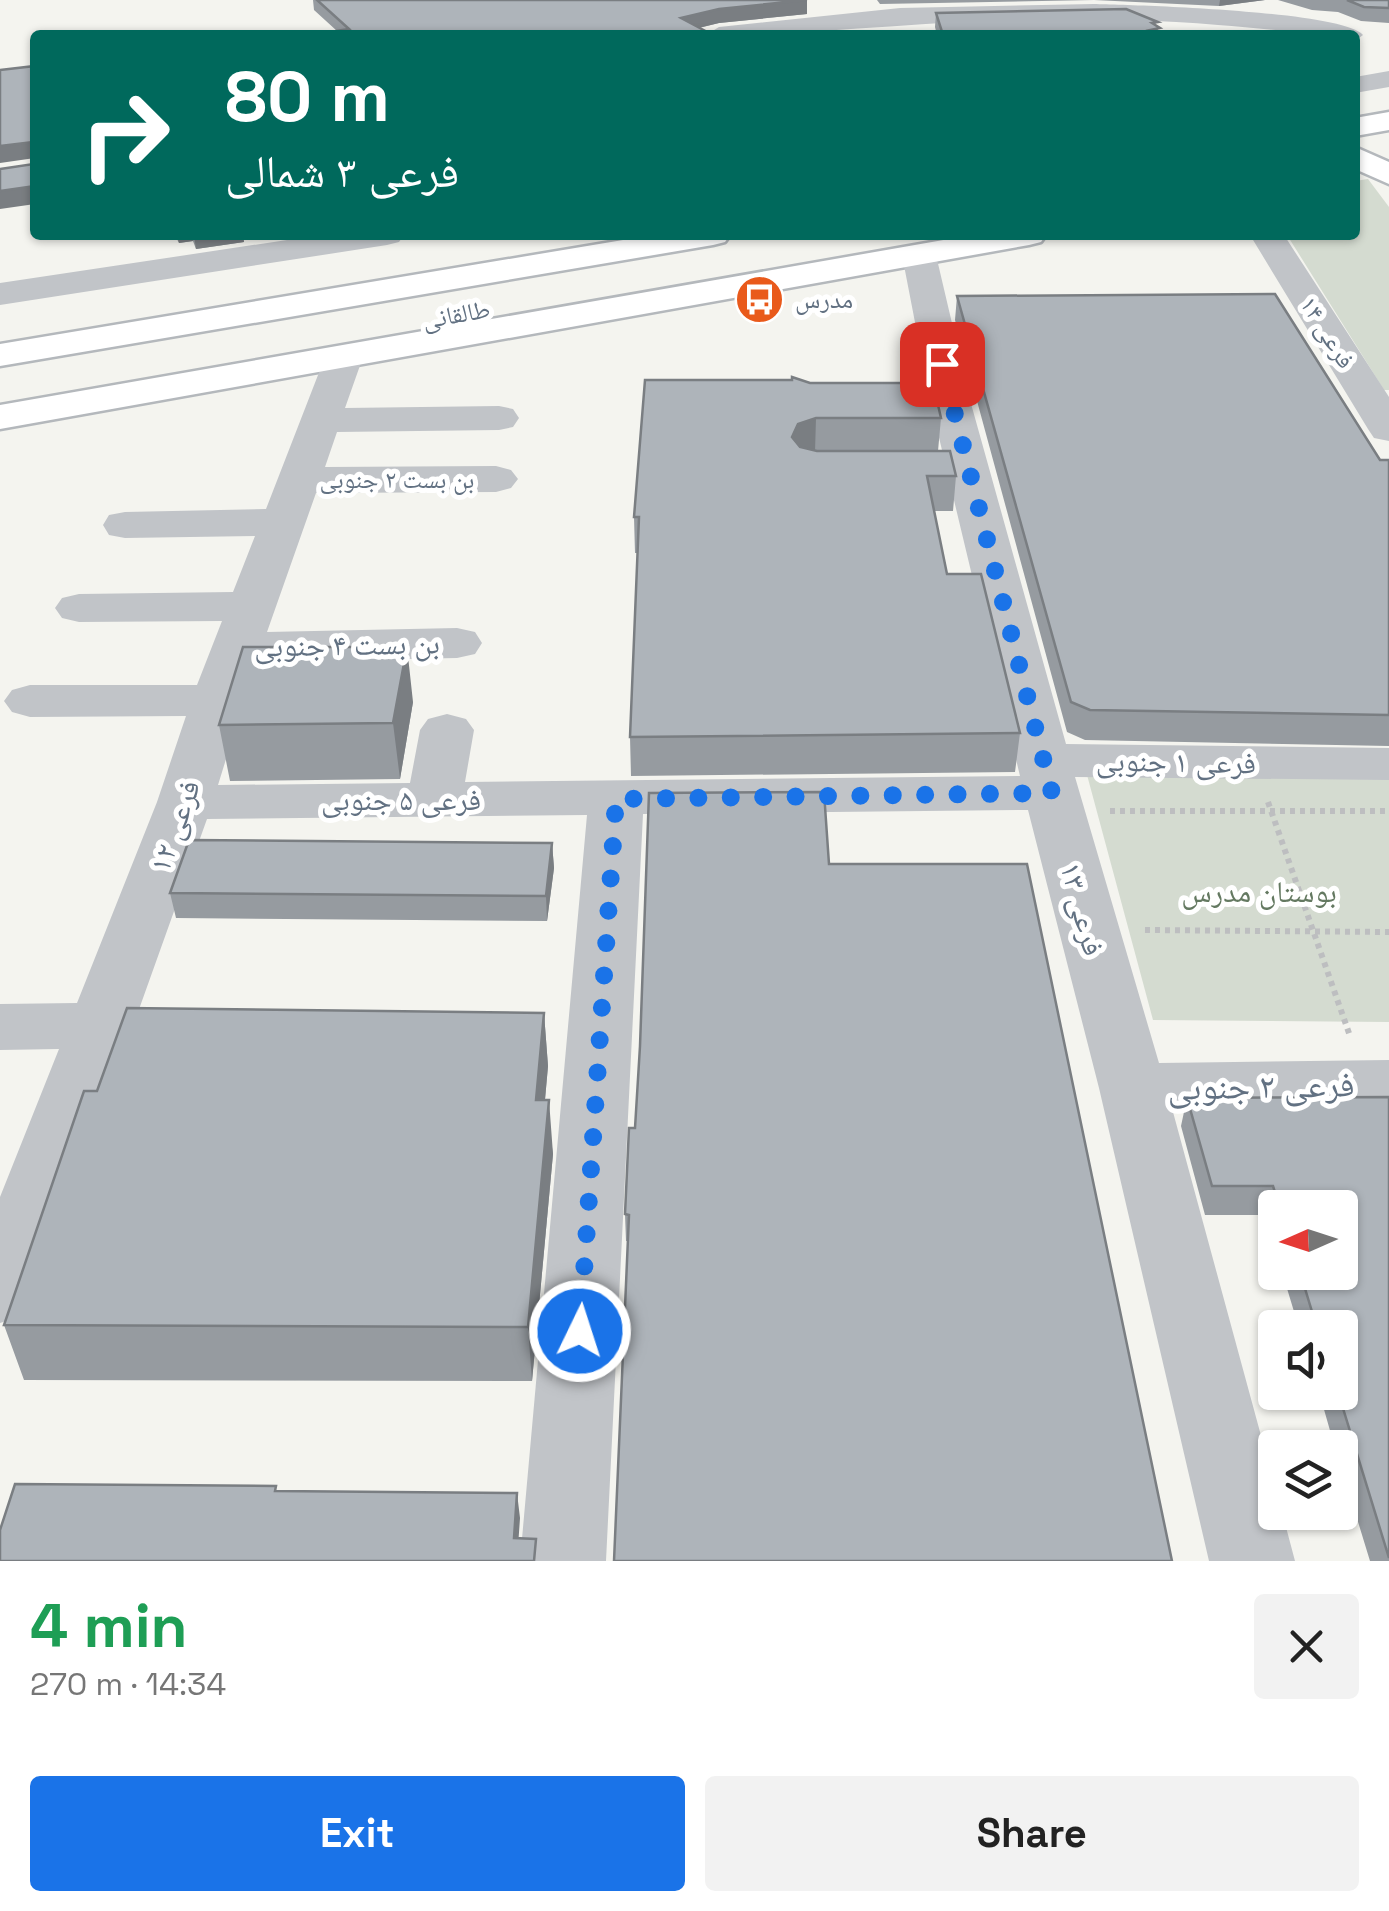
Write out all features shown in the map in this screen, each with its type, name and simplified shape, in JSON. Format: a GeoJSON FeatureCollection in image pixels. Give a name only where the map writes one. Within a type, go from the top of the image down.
{"type":"FeatureCollection","features":[{"type":"Feature","properties":{"kind":"main road"},"geometry":{"type":"LineString","coordinates":[[1365,156],[1389,121]]}},
{"type":"Feature","properties":{"kind":"main road"},"geometry":{"type":"LineString","coordinates":[[1365,156],[1389,140]]}},
{"type":"Feature","properties":{"kind":"main road"},"geometry":{"type":"LineString","coordinates":[[1365,156],[1389,197]]}},
{"type":"Feature","properties":{"kind":"main road","name":"طالقانی"},"geometry":{"type":"LineString","coordinates":[[0,355],[683,240]]}},
{"type":"Feature","properties":{"kind":"main road"},"geometry":{"type":"LineString","coordinates":[[0,417],[344,357],[916,245],[972,240]]}},
{"type":"Feature","properties":{"kind":"main road","name":"طالقانی"},"geometry":{"type":"LineString","coordinates":[[0,393],[916,245]]}},
{"type":"Feature","properties":{"kind":"street"},"geometry":{"type":"LineString","coordinates":[[767,30],[916,14],[1132,10],[1271,20],[1321,30]]}},
{"type":"Feature","properties":{"kind":"street"},"geometry":{"type":"LineString","coordinates":[[1360,84],[1389,80]]}},
{"type":"Feature","properties":{"kind":"street"},"geometry":{"type":"LineString","coordinates":[[0,294],[354,240]]}},
{"type":"Feature","properties":{"kind":"street","name":"فرعی ۱۴"},"geometry":{"type":"LineString","coordinates":[[1270,240],[1384,413]]}},
{"type":"Feature","properties":{"kind":"street","name":"فرعی ۱۳"},"geometry":{"type":"LineString","coordinates":[[916,245],[932,400],[949,469],[1064,788],[1133,1088],[1252,1561]]}},
{"type":"Feature","properties":{"kind":"street","name":"فرعی ۱۲"},"geometry":{"type":"LineString","coordinates":[[0,1292],[186,802],[218,700],[344,357]]}},
{"type":"Feature","properties":{"kind":"street"},"geometry":{"type":"LineString","coordinates":[[321,420],[499,418]]}},
{"type":"Feature","properties":{"kind":"street","name":"بن بست ۲ جنوبی"},"geometry":{"type":"LineString","coordinates":[[124,525],[291,501],[496,479]]}},
{"type":"Feature","properties":{"kind":"street","name":"بن بست ۴ جنوبی"},"geometry":{"type":"LineString","coordinates":[[79,608],[245,627],[457,644]]}},
{"type":"Feature","properties":{"kind":"street"},"geometry":{"type":"LineString","coordinates":[[30,702],[218,700]]}},
{"type":"Feature","properties":{"kind":"street"},"geometry":{"type":"LineString","coordinates":[[434,800],[446,730]]}},
{"type":"Feature","properties":{"kind":"street","name":"فرعی ۱ جنوبی"},"geometry":{"type":"LineString","coordinates":[[616,799],[1278,779],[1389,764]]}},
{"type":"Feature","properties":{"kind":"street"},"geometry":{"type":"LineString","coordinates":[[564,1561],[616,799]]}},
{"type":"Feature","properties":{"kind":"street","name":"فرعی ۵ جنوبی"},"geometry":{"type":"LineString","coordinates":[[186,802],[616,799]]}},
{"type":"Feature","properties":{"kind":"street"},"geometry":{"type":"LineString","coordinates":[[0,1026],[98,1026]]}},
{"type":"Feature","properties":{"kind":"street","name":"فرعی ۲ جنوبی"},"geometry":{"type":"LineString","coordinates":[[1133,1088],[1389,1085]]}},
{"type":"Feature","properties":{"kind":"path"},"geometry":{"type":"LineString","coordinates":[[1064,788],[1278,779],[1389,811]]}},
{"type":"Feature","properties":{"kind":"path"},"geometry":{"type":"LineString","coordinates":[[1278,779],[1313,931],[1346,1022]]}},
{"type":"Feature","properties":{"kind":"path"},"geometry":{"type":"LineString","coordinates":[[1128,930],[1389,932]]}},
{"type":"Feature","properties":{"kind":"green space"},"geometry":{"type":"Polygon","coordinates":[[[1368,179],[1389,207],[1389,390],[1384,390],[1290,240],[1360,240],[1360,180],[1368,179]]]}},
{"type":"Feature","properties":{"kind":"green space","name":"بوستان مدرس"},"geometry":{"type":"Polygon","coordinates":[[[1083,760],[1389,764],[1389,1022],[1153,1020],[1083,760]]]}},
{"type":"Feature","properties":{"kind":"building"},"geometry":{"type":"Polygon","coordinates":[[[317,0],[807,0],[719,9],[681,18],[704,30],[342,30],[349,29],[317,0]]]}},
{"type":"Feature","properties":{"kind":"building"},"geometry":{"type":"Polygon","coordinates":[[[1347,0],[1389,0],[1389,8],[1364,7],[1347,0]]]}},
{"type":"Feature","properties":{"kind":"building"},"geometry":{"type":"Polygon","coordinates":[[[1126,9],[1158,22],[1152,23],[1160,28],[941,30],[936,13],[1126,9]]]}},
{"type":"Feature","properties":{"kind":"building"},"geometry":{"type":"Polygon","coordinates":[[[30,67],[30,142],[0,146],[0,70],[30,67]]]}},
{"type":"Feature","properties":{"kind":"building"},"geometry":{"type":"Polygon","coordinates":[[[30,165],[30,187],[0,191],[0,169],[30,165]]]}},
{"type":"Feature","properties":{"kind":"building"},"geometry":{"type":"Polygon","coordinates":[[[1275,294],[1380,460],[1389,460],[1389,715],[1090,710],[1071,702],[957,296],[1275,294]]]}},
{"type":"Feature","properties":{"kind":"building"},"geometry":{"type":"Polygon","coordinates":[[[792,377],[810,383],[933,383],[941,418],[816,418],[798,424],[792,437],[800,447],[817,451],[950,451],[956,476],[927,476],[947,574],[981,574],[1020,733],[630,737],[639,517],[634,517],[645,380],[792,377]]]}},
{"type":"Feature","properties":{"kind":"building"},"geometry":{"type":"Polygon","coordinates":[[[243,647],[407,647],[393,723],[219,725],[243,647]]]}},
{"type":"Feature","properties":{"kind":"building"},"geometry":{"type":"Polygon","coordinates":[[[824,792],[829,864],[1027,864],[1172,1561],[614,1561],[629,1215],[625,1214],[629,1128],[635,1128],[640,1046],[649,793],[824,792]]]}},
{"type":"Feature","properties":{"kind":"building"},"geometry":{"type":"Polygon","coordinates":[[[189,840],[552,843],[546,896],[170,893],[189,840]]]}},
{"type":"Feature","properties":{"kind":"building"},"geometry":{"type":"Polygon","coordinates":[[[127,1008],[544,1013],[536,1100],[549,1100],[528,1327],[4,1325],[84,1091],[97,1091],[127,1008]]]}},
{"type":"Feature","properties":{"kind":"building"},"geometry":{"type":"Polygon","coordinates":[[[1389,1097],[1389,1558],[1358,1457],[1358,1430],[1350,1430],[1344,1410],[1358,1410],[1358,1310],[1312,1310],[1305,1290],[1358,1290],[1358,1190],[1212,1186],[1187,1098],[1389,1097]]]}},
{"type":"Feature","properties":{"kind":"building"},"geometry":{"type":"Polygon","coordinates":[[[15,1484],[517,1493],[514,1538],[536,1539],[534,1561],[0,1561],[0,1530],[15,1484]]]}},
{"type":"Feature","properties":{"kind":"place","name":"مدرس"},"geometry":{"type":"Point","coordinates":[760,299]}},
{"type":"Feature","properties":{"kind":"route"},"geometry":{"type":"LineString","coordinates":[[580,1331],[616,799],[1052,793],[942,364]]}}]}
